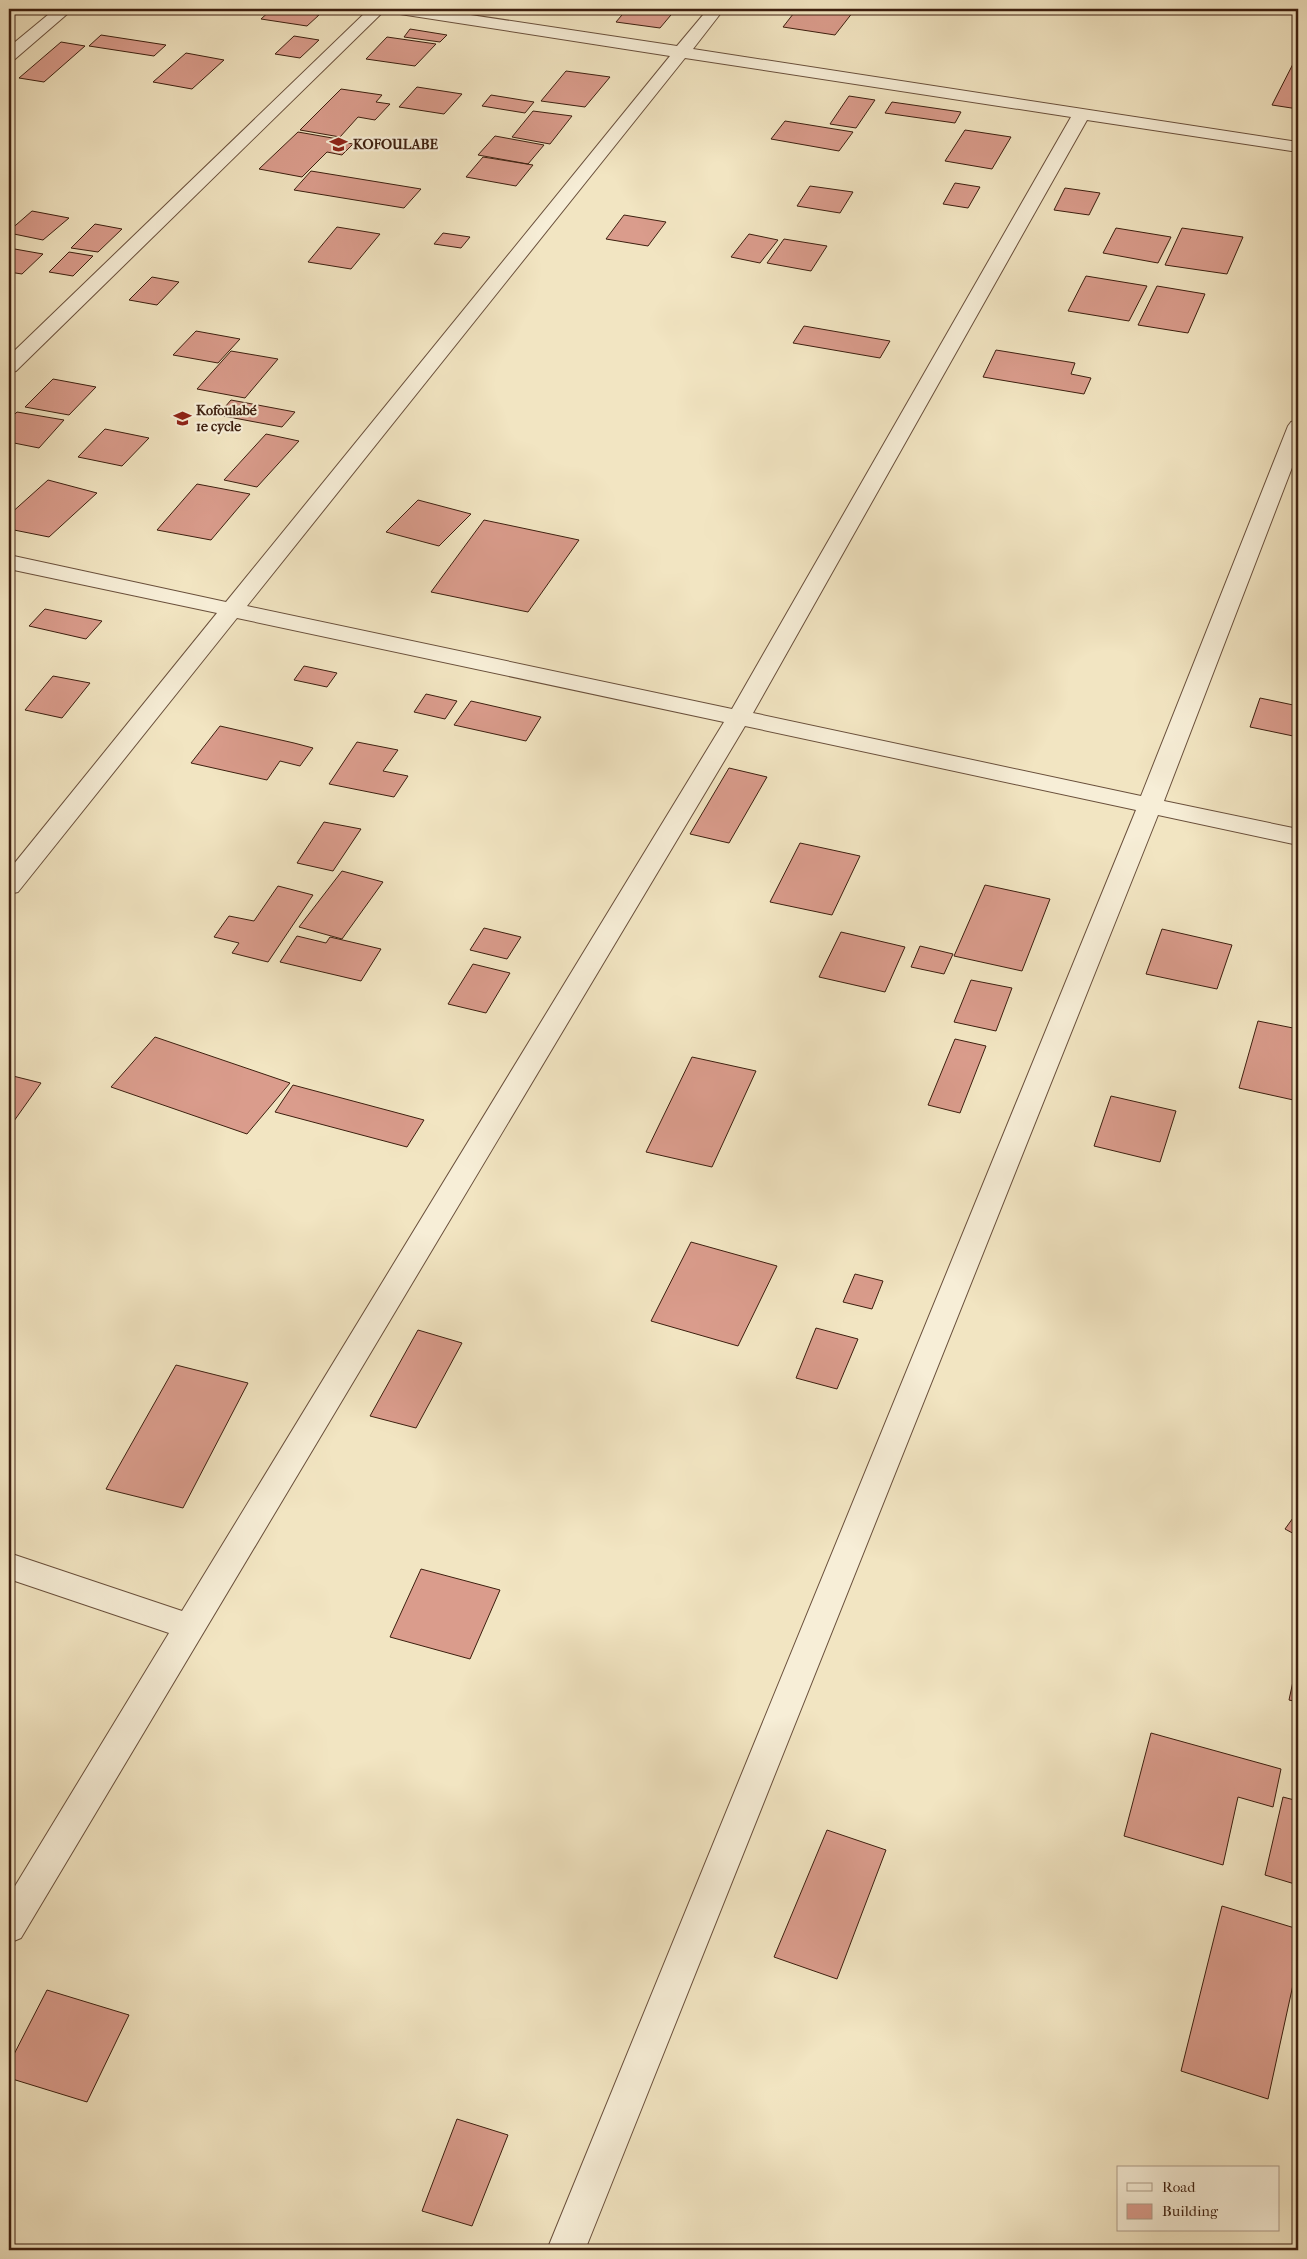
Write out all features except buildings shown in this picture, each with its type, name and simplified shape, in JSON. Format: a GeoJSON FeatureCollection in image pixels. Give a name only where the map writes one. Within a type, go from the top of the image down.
{"type":"FeatureCollection","features":[{"type":"Feature","properties":{"kind":"street"},"geometry":{"type":"LineString","coordinates":[[9,55],[65,9]]}},
{"type":"Feature","properties":{"kind":"street"},"geometry":{"type":"LineString","coordinates":[[9,367],[378,9]]}},
{"type":"Feature","properties":{"kind":"street"},"geometry":{"type":"LineString","coordinates":[[400,9],[1298,147]]}},
{"type":"Feature","properties":{"kind":"street"},"geometry":{"type":"LineString","coordinates":[[9,886],[716,9]]}},
{"type":"Feature","properties":{"kind":"street"},"geometry":{"type":"LineString","coordinates":[[9,1927],[739,717],[1082,114]]}},
{"type":"Feature","properties":{"kind":"street"},"geometry":{"type":"LineString","coordinates":[[566,2250],[1150,805],[1298,426]]}},
{"type":"Feature","properties":{"kind":"street"},"geometry":{"type":"LineString","coordinates":[[9,562],[1298,837]]}},
{"type":"Feature","properties":{"kind":"street"},"geometry":{"type":"LineString","coordinates":[[9,1566],[190,1627]]}},
{"type":"Feature","properties":{"kind":"place","name":"KOFOULABE"},"geometry":{"type":"Point","coordinates":[339,144]}},
{"type":"Feature","properties":{"kind":"place","name":"Kofoulabé 1e cycle"},"geometry":{"type":"Point","coordinates":[182,418]}}]}
